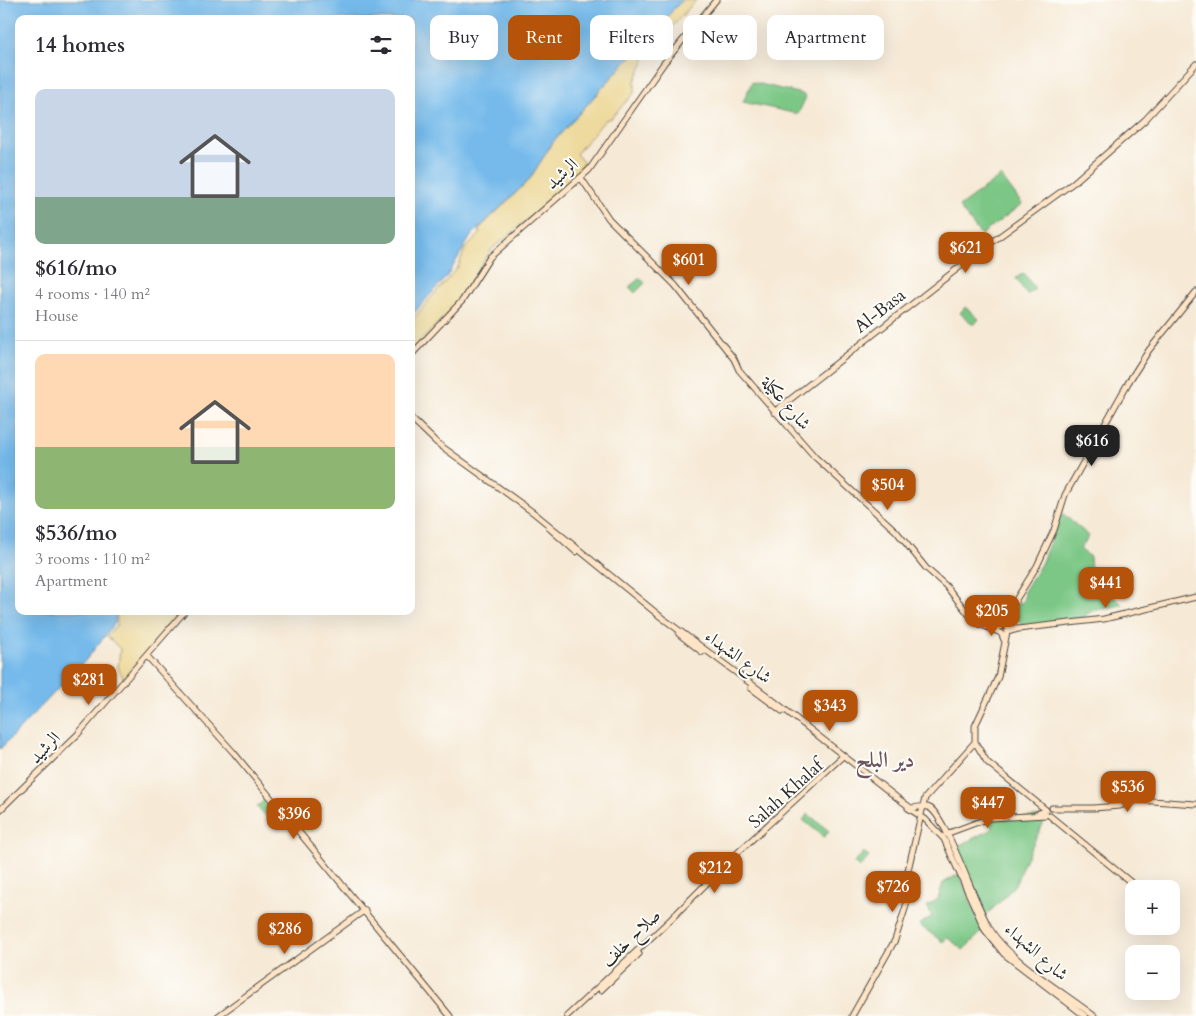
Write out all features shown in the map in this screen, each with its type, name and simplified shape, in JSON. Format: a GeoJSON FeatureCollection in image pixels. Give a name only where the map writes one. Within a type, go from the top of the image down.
{"type":"FeatureCollection","features":[{"type":"Feature","properties":{"kind":"street","name":"الرشيد"},"geometry":{"type":"LineString","coordinates":[[415,351],[462,301],[490,257],[581,178],[679,44],[716,0]]}},
{"type":"Feature","properties":{"kind":"street","name":"Al-Basa"},"geometry":{"type":"LineString","coordinates":[[774,412],[988,244],[1073,183],[1144,120],[1196,64]]}},
{"type":"Feature","properties":{"kind":"street","name":"شارع عكيلة"},"geometry":{"type":"LineString","coordinates":[[581,178],[609,219],[675,285],[774,412],[815,457],[896,531],[926,568],[946,586],[975,622],[988,628],[1004,630]]}},
{"type":"Feature","properties":{"kind":"street"},"geometry":{"type":"LineString","coordinates":[[1128,880],[987,762],[975,742],[975,726],[998,676],[1005,642],[1004,630],[1007,614],[1037,566],[1054,530],[1065,495],[1128,383],[1149,350],[1196,292]]}},
{"type":"Feature","properties":{"kind":"street","name":"شارع الشهداء"},"geometry":{"type":"LineString","coordinates":[[415,422],[437,443],[560,533],[661,618],[765,694],[844,758],[921,816],[940,834],[949,848],[982,924],[993,942],[1004,954],[1085,1016]]}},
{"type":"Feature","properties":{"kind":"street"},"geometry":{"type":"LineString","coordinates":[[1004,630],[1104,619],[1196,597]]}},
{"type":"Feature","properties":{"kind":"street","name":"الرشيد"},"geometry":{"type":"LineString","coordinates":[[0,810],[64,748],[182,615]]}},
{"type":"Feature","properties":{"kind":"street"},"geometry":{"type":"LineString","coordinates":[[147,656],[212,727],[365,910],[450,1016]]}},
{"type":"Feature","properties":{"kind":"street"},"geometry":{"type":"LineString","coordinates":[[852,1016],[895,940],[906,906],[908,870],[927,796],[975,742]]}},
{"type":"Feature","properties":{"kind":"street","name":"شارع الشهداء"},"geometry":{"type":"LineString","coordinates":[[844,758],[911,808],[924,806],[932,809],[948,833],[974,897],[996,939],[1094,1016]]}},
{"type":"Feature","properties":{"kind":"street","name":"Salah Khalaf"},"geometry":{"type":"LineString","coordinates":[[569,1016],[620,972],[736,858],[844,758]]}},
{"type":"Feature","properties":{"kind":"street"},"geometry":{"type":"LineString","coordinates":[[940,834],[948,833],[989,818],[1035,815],[1048,811],[1120,806],[1136,800],[1196,804]]}},
{"type":"Feature","properties":{"kind":"street"},"geometry":{"type":"LineString","coordinates":[[912,811],[917,819],[918,828]]}},
{"type":"Feature","properties":{"kind":"street"},"geometry":{"type":"LineString","coordinates":[[918,828],[930,824]]}},
{"type":"Feature","properties":{"kind":"street"},"geometry":{"type":"LineString","coordinates":[[218,1016],[365,910]]}},
{"type":"Feature","properties":{"kind":"green space"},"geometry":{"type":"Polygon","coordinates":[[[752,82],[802,94],[806,97],[798,114],[743,102],[752,82]]]}},
{"type":"Feature","properties":{"kind":"green space"},"geometry":{"type":"Polygon","coordinates":[[[1001,176],[1022,204],[981,235],[959,207],[1001,176]]]}},
{"type":"Feature","properties":{"kind":"green space"},"geometry":{"type":"Polygon","coordinates":[[[1024,273],[1035,289],[1027,295],[1016,278],[1024,273]]]}},
{"type":"Feature","properties":{"kind":"green space"},"geometry":{"type":"Polygon","coordinates":[[[640,278],[645,283],[635,293],[629,287],[640,278]]]}},
{"type":"Feature","properties":{"kind":"green space"},"geometry":{"type":"Polygon","coordinates":[[[965,307],[979,319],[974,325],[960,313],[965,307]]]}},
{"type":"Feature","properties":{"kind":"green space"},"geometry":{"type":"Polygon","coordinates":[[[1062,513],[1089,536],[1080,549],[1090,557],[1091,570],[1122,605],[1092,611],[1084,616],[1085,620],[1024,626],[1011,613],[1017,603],[1021,604],[1025,595],[1023,593],[1041,564],[1062,513]]]}},
{"type":"Feature","properties":{"kind":"green space"},"geometry":{"type":"Polygon","coordinates":[[[264,800],[276,813],[269,819],[257,807],[264,800]]]}},
{"type":"Feature","properties":{"kind":"green space"},"geometry":{"type":"Polygon","coordinates":[[[808,814],[829,831],[824,837],[803,820],[808,814]]]}},
{"type":"Feature","properties":{"kind":"green space"},"geometry":{"type":"Polygon","coordinates":[[[1044,816],[1043,824],[1016,883],[1004,898],[984,917],[954,848],[992,829],[989,820],[1044,816]]]}},
{"type":"Feature","properties":{"kind":"green space"},"geometry":{"type":"Polygon","coordinates":[[[864,852],[869,857],[859,868],[854,863],[864,852]]]}},
{"type":"Feature","properties":{"kind":"green space"},"geometry":{"type":"Polygon","coordinates":[[[959,874],[983,931],[963,950],[947,937],[943,942],[919,925],[932,916],[927,906],[938,899],[943,883],[959,874]]]}},
{"type":"Feature","properties":{"kind":"sand"},"geometry":{"type":"Polygon","coordinates":[[[682,0],[696,0],[673,26],[673,15],[668,15],[682,0]]]}},
{"type":"Feature","properties":{"kind":"sand"},"geometry":{"type":"Polygon","coordinates":[[[627,60],[645,60],[635,81],[635,92],[611,118],[605,120],[576,154],[583,162],[577,177],[491,250],[456,304],[415,347],[415,316],[458,267],[465,249],[480,234],[479,229],[529,180],[553,142],[627,60]]]}},
{"type":"Feature","properties":{"kind":"sand"},"geometry":{"type":"Polygon","coordinates":[[[117,615],[179,615],[123,678],[118,667],[120,649],[107,636],[117,625],[117,615]]]}},
{"type":"Feature","properties":{"kind":"water"},"geometry":{"type":"Polygon","coordinates":[[[0,0],[682,0],[668,15],[590,15],[590,60],[627,60],[553,142],[529,180],[471,236],[447,276],[415,312],[415,15],[15,15],[15,615],[116,615],[115,623],[85,661],[0,749],[0,0]]]}},
{"type":"Feature","properties":{"kind":"district","name":"دير البلح"},"geometry":{"type":"Point","coordinates":[885,760]}}]}
